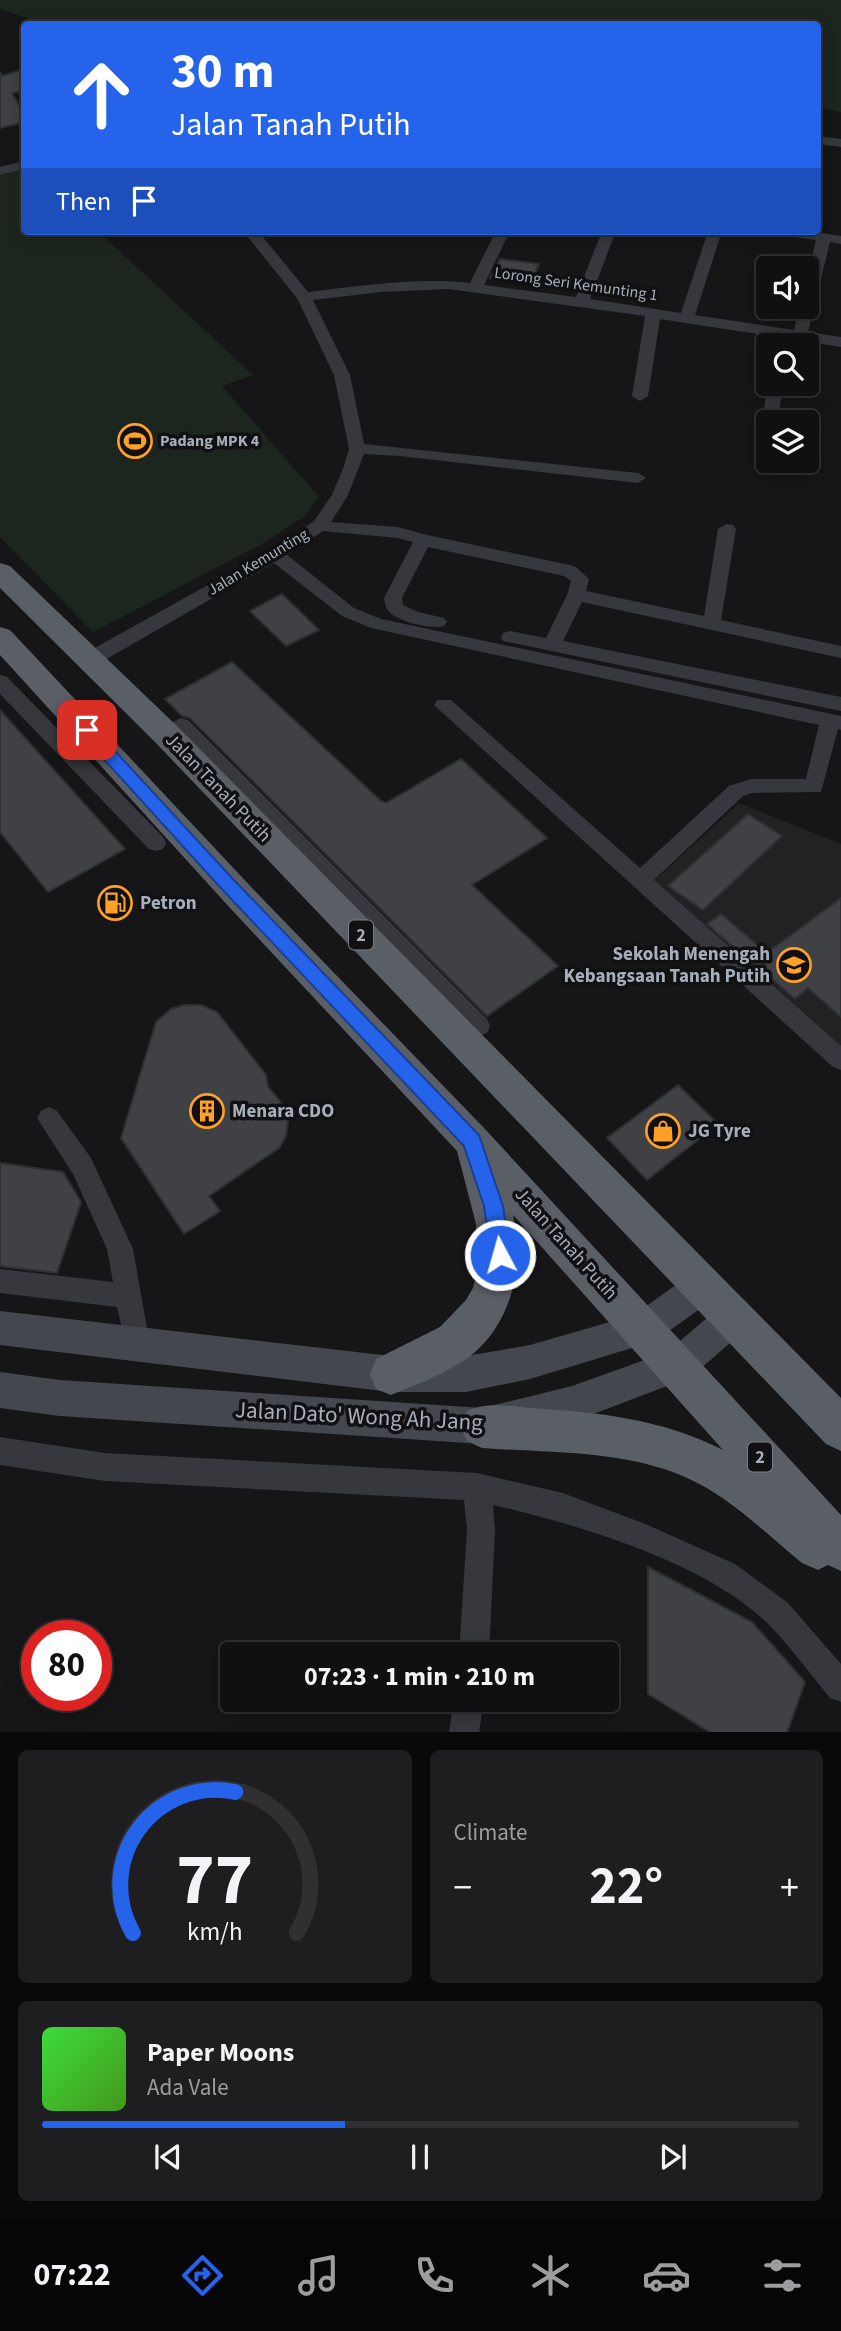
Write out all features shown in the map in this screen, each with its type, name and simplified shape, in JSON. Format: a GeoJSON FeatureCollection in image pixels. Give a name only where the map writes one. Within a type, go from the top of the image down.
{"type":"FeatureCollection","features":[{"type":"Feature","properties":{"kind":"highway","name":"Jalan Tanah Putih"},"geometry":{"type":"LineString","coordinates":[[0,572],[89,660],[173,729],[841,1429]]}},
{"type":"Feature","properties":{"kind":"highway","name":"Jalan Tanah Putih"},"geometry":{"type":"LineString","coordinates":[[0,638],[13,680],[213,869],[472,1141],[678,1365],[841,1548]]}},
{"type":"Feature","properties":{"kind":"highway"},"geometry":{"type":"LineString","coordinates":[[391,1374],[423,1359],[462,1335],[478,1317],[492,1290],[500,1255],[498,1230],[472,1141]]}},
{"type":"Feature","properties":{"kind":"highway"},"geometry":{"type":"LineString","coordinates":[[482,1426],[615,1436],[669,1450],[722,1473],[771,1508],[841,1566]]}},
{"type":"Feature","properties":{"kind":"main road"},"geometry":{"type":"LineString","coordinates":[[0,1328],[391,1374],[466,1374],[530,1362],[643,1329],[703,1286]]}},
{"type":"Feature","properties":{"kind":"main road","name":"Jalan Dato' Wong Ah Jang"},"geometry":{"type":"LineString","coordinates":[[0,1390],[73,1399],[482,1426],[572,1404],[678,1365],[734,1317]]}},
{"type":"Feature","properties":{"kind":"street"},"geometry":{"type":"LineString","coordinates":[[821,140],[841,143]]}},
{"type":"Feature","properties":{"kind":"street"},"geometry":{"type":"LineString","coordinates":[[0,171],[21,166]]}},
{"type":"Feature","properties":{"kind":"street","name":"Jalan Kemunting"},"geometry":{"type":"LineString","coordinates":[[89,660],[275,555],[320,525],[340,495],[357,449],[342,375],[304,298],[254,235]]}},
{"type":"Feature","properties":{"kind":"street"},"geometry":{"type":"LineString","coordinates":[[475,288],[501,235]]}},
{"type":"Feature","properties":{"kind":"street"},"geometry":{"type":"LineString","coordinates":[[581,302],[607,235]]}},
{"type":"Feature","properties":{"kind":"street"},"geometry":{"type":"LineString","coordinates":[[687,318],[714,235]]}},
{"type":"Feature","properties":{"kind":"street"},"geometry":{"type":"LineString","coordinates":[[810,235],[841,240]]}},
{"type":"Feature","properties":{"kind":"street"},"geometry":{"type":"LineString","coordinates":[[800,333],[824,237]]}},
{"type":"Feature","properties":{"kind":"street","name":"Lorong Seri Kemunting 1"},"geometry":{"type":"LineString","coordinates":[[304,298],[425,285],[475,288],[687,318],[756,333]]}},
{"type":"Feature","properties":{"kind":"street"},"geometry":{"type":"LineString","coordinates":[[640,396],[653,313]]}},
{"type":"Feature","properties":{"kind":"street","name":"Lorong Seri Kemunting 1"},"geometry":{"type":"LineString","coordinates":[[819,338],[841,342]]}},
{"type":"Feature","properties":{"kind":"street"},"geometry":{"type":"LineString","coordinates":[[357,449],[400,451],[638,478]]}},
{"type":"Feature","properties":{"kind":"street"},"geometry":{"type":"LineString","coordinates":[[320,525],[338,531],[406,531],[423,540],[570,571],[580,579],[576,595],[551,646]]}},
{"type":"Feature","properties":{"kind":"street"},"geometry":{"type":"LineString","coordinates":[[711,626],[727,529]]}},
{"type":"Feature","properties":{"kind":"street"},"geometry":{"type":"LineString","coordinates":[[423,540],[393,598],[395,608],[413,617],[551,646],[837,716]]}},
{"type":"Feature","properties":{"kind":"street"},"geometry":{"type":"LineString","coordinates":[[275,555],[348,612],[377,624],[837,716]]}},
{"type":"Feature","properties":{"kind":"street"},"geometry":{"type":"LineString","coordinates":[[576,595],[841,652]]}},
{"type":"Feature","properties":{"kind":"street"},"geometry":{"type":"LineString","coordinates":[[13,680],[156,843]]}},
{"type":"Feature","properties":{"kind":"street"},"geometry":{"type":"LineString","coordinates":[[444,705],[841,1060]]}},
{"type":"Feature","properties":{"kind":"street"},"geometry":{"type":"LineString","coordinates":[[640,880],[736,791],[751,786],[814,787],[837,716]]}},
{"type":"Feature","properties":{"kind":"street"},"geometry":{"type":"LineString","coordinates":[[173,729],[479,1026]]}},
{"type":"Feature","properties":{"kind":"street"},"geometry":{"type":"LineString","coordinates":[[49,1118],[82,1166],[115,1237],[120,1250],[137,1345]]}},
{"type":"Feature","properties":{"kind":"street"},"geometry":{"type":"LineString","coordinates":[[0,1281],[129,1296]]}},
{"type":"Feature","properties":{"kind":"street"},"geometry":{"type":"LineString","coordinates":[[0,1451],[105,1467],[477,1487],[563,1507],[643,1537],[725,1574],[778,1613],[841,1687]]}},
{"type":"Feature","properties":{"kind":"street"},"geometry":{"type":"LineString","coordinates":[[475,1642],[481,1556],[477,1487]]}},
{"type":"Feature","properties":{"kind":"street"},"geometry":{"type":"LineString","coordinates":[[464,1732],[467,1712]]}},
{"type":"Feature","properties":{"kind":"shaded area"},"geometry":{"type":"Polygon","coordinates":[[[0,0],[841,0],[841,112],[821,108],[821,21],[36,21],[0,9],[0,0]]]}},
{"type":"Feature","properties":{"kind":"shaded area","name":"Padang MPK 4"},"geometry":{"type":"Polygon","coordinates":[[[21,171],[21,235],[102,235],[253,375],[222,386],[319,497],[305,516],[262,544],[93,632],[0,537],[0,175],[21,171]]]}},
{"type":"Feature","properties":{"kind":"shaded area","name":"Sekolah Menengah Kebangsaan Tanah Putih"},"geometry":{"type":"Polygon","coordinates":[[[739,803],[841,844],[841,1047],[652,883],[739,803]]]}},
{"type":"Feature","properties":{"kind":"building"},"geometry":{"type":"Polygon","coordinates":[[[21,70],[21,92],[12,93],[21,109],[21,123],[0,128],[0,72],[2,76],[21,70]]]}},
{"type":"Feature","properties":{"kind":"building"},"geometry":{"type":"Polygon","coordinates":[[[500,259],[539,264],[530,284],[490,278],[500,259]]]}},
{"type":"Feature","properties":{"kind":"building"},"geometry":{"type":"Polygon","coordinates":[[[282,594],[319,630],[286,646],[250,611],[282,594]]]}},
{"type":"Feature","properties":{"kind":"building"},"geometry":{"type":"Polygon","coordinates":[[[232,662],[381,801],[386,803],[461,759],[547,838],[472,885],[558,966],[487,1016],[190,718],[182,716],[165,699],[232,662]]]}},
{"type":"Feature","properties":{"kind":"building"},"geometry":{"type":"Polygon","coordinates":[[[0,710],[125,849],[48,892],[0,832],[0,710]]]}},
{"type":"Feature","properties":{"kind":"building"},"geometry":{"type":"Polygon","coordinates":[[[748,814],[782,836],[703,910],[668,886],[748,814]]]}},
{"type":"Feature","properties":{"kind":"building"},"geometry":{"type":"Polygon","coordinates":[[[841,898],[841,1017],[808,988],[795,999],[753,963],[841,898]]]}},
{"type":"Feature","properties":{"kind":"building"},"geometry":{"type":"Polygon","coordinates":[[[721,914],[762,949],[747,959],[707,924],[721,914]]]}},
{"type":"Feature","properties":{"kind":"building","name":"Menara CDO"},"geometry":{"type":"Polygon","coordinates":[[[184,1005],[201,1005],[217,1012],[266,1075],[268,1087],[281,1102],[288,1121],[286,1136],[279,1148],[209,1196],[220,1211],[184,1234],[121,1138],[156,1022],[171,1009],[184,1005]]]}},
{"type":"Feature","properties":{"kind":"building","name":"JG Tyre"},"geometry":{"type":"Polygon","coordinates":[[[678,1085],[718,1124],[647,1180],[607,1138],[678,1085]]]}},
{"type":"Feature","properties":{"kind":"building"},"geometry":{"type":"Polygon","coordinates":[[[0,1163],[63,1172],[81,1202],[57,1273],[0,1266],[0,1163]]]}},
{"type":"Feature","properties":{"kind":"building"},"geometry":{"type":"Polygon","coordinates":[[[648,1567],[752,1622],[805,1682],[787,1732],[709,1732],[648,1694],[648,1567]]]}},
{"type":"Feature","properties":{"kind":"place","name":"Padang MPK 4"},"geometry":{"type":"Point","coordinates":[135,441]}},
{"type":"Feature","properties":{"kind":"place","name":"Petron"},"geometry":{"type":"Point","coordinates":[115,903]}},
{"type":"Feature","properties":{"kind":"place","name":"Sekolah Menengah Kebangsaan Tanah Putih"},"geometry":{"type":"Point","coordinates":[794,965]}},
{"type":"Feature","properties":{"kind":"place","name":"Menara CDO"},"geometry":{"type":"Point","coordinates":[207,1111]}},
{"type":"Feature","properties":{"kind":"place","name":"JG Tyre"},"geometry":{"type":"Point","coordinates":[663,1131]}},
{"type":"Feature","properties":{"kind":"route"},"geometry":{"type":"LineString","coordinates":[[87,730],[175,828],[472,1141],[493,1206],[500,1255]]}}]}
